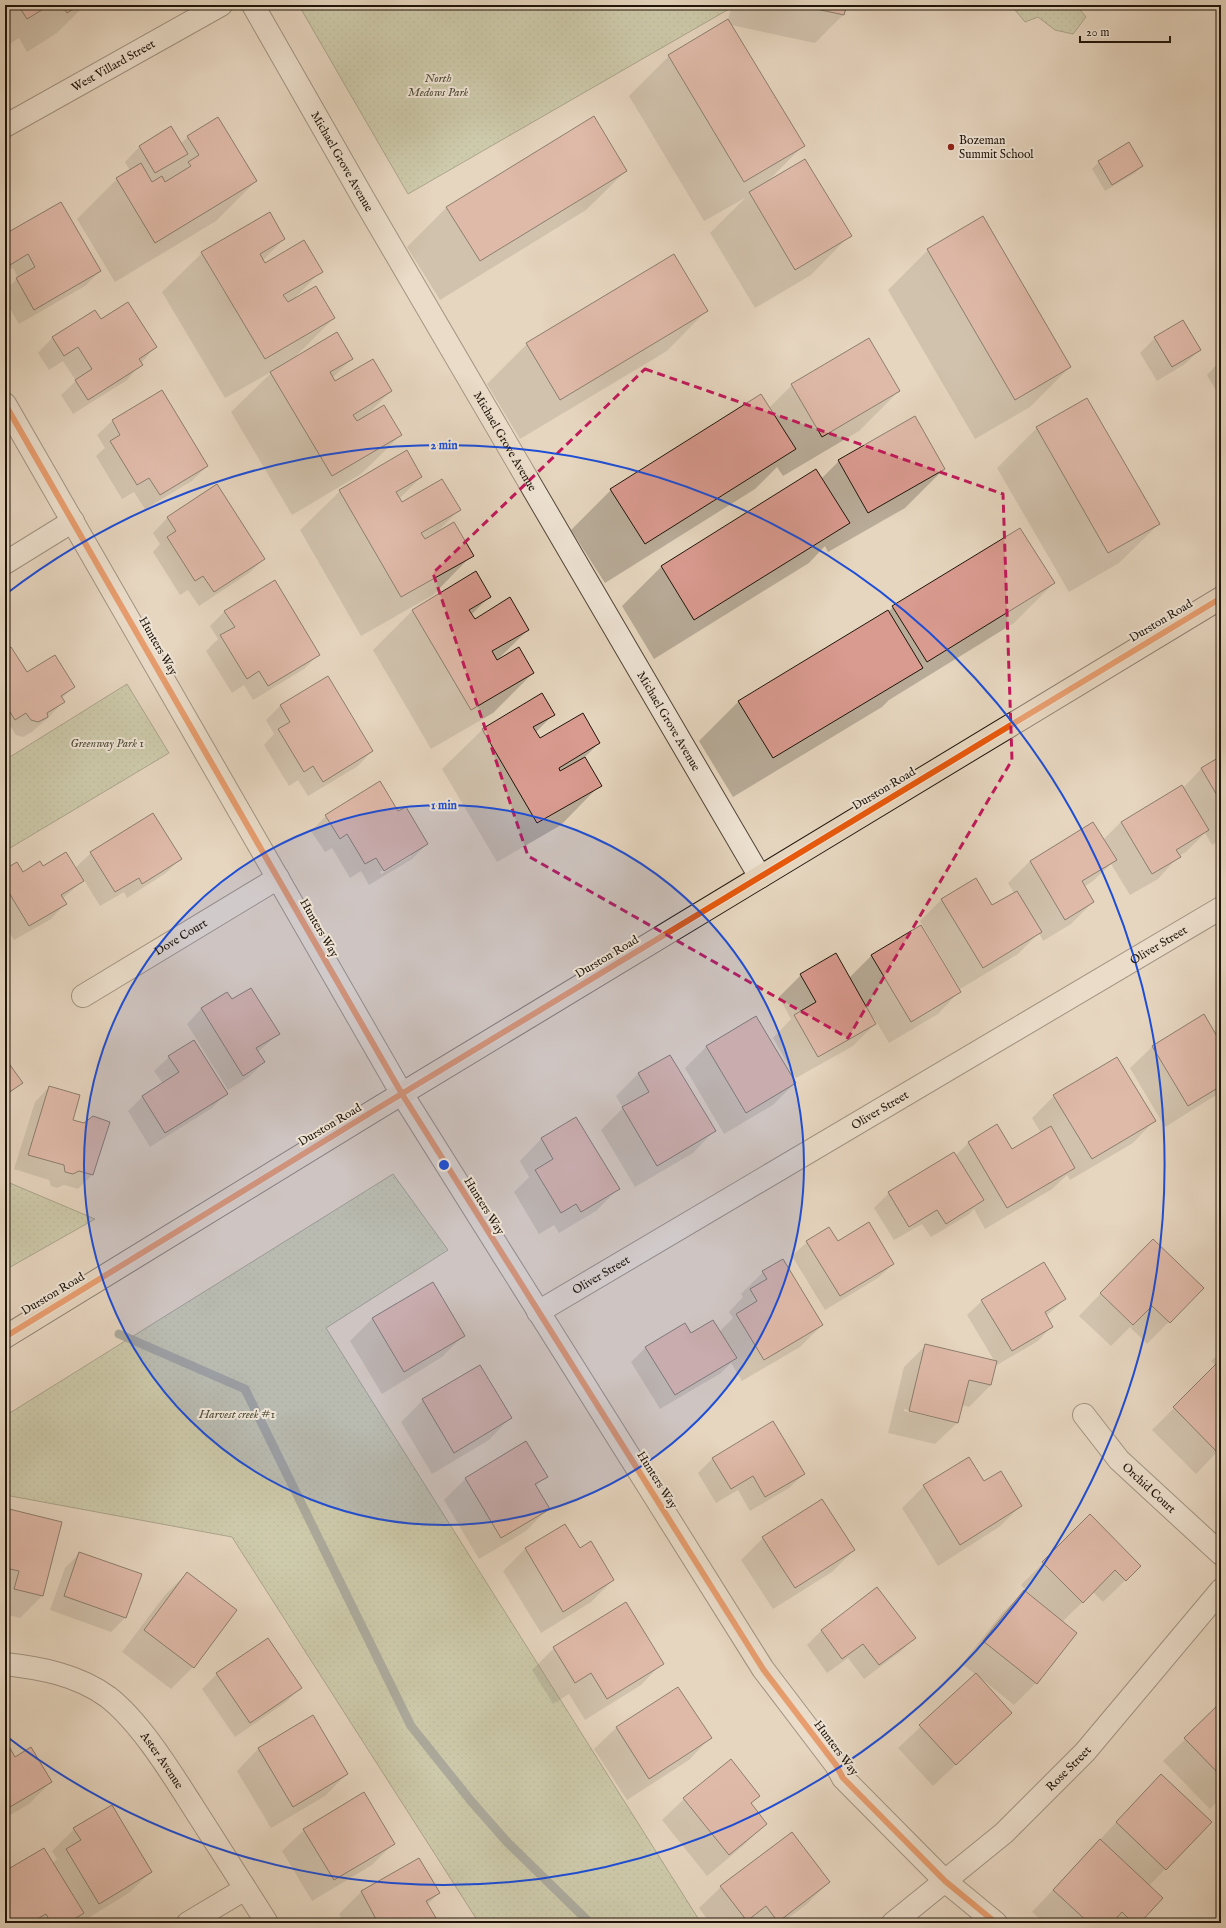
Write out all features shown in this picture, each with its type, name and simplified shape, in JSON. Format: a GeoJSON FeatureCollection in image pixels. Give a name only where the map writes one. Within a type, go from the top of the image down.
{"type":"FeatureCollection","features":[{"type":"Feature","properties":{"kind":"main road","name":"Durston Road"},"geometry":{"type":"LineString","coordinates":[[5,1337],[402,1094],[1221,598]]}},
{"type":"Feature","properties":{"kind":"street","name":"West Villard Street"},"geometry":{"type":"LineString","coordinates":[[5,126],[221,5]]}},
{"type":"Feature","properties":{"kind":"street","name":"Michael Grove Avenue"},"geometry":{"type":"LineString","coordinates":[[253,5],[378,224],[760,877]]}},
{"type":"Feature","properties":{"kind":"street","name":"Hunters Way"},"geometry":{"type":"LineString","coordinates":[[5,404],[402,1094],[762,1669],[836,1765],[843,1778],[944,1881],[996,1923]]}},
{"type":"Feature","properties":{"kind":"street"},"geometry":{"type":"LineString","coordinates":[[5,563],[73,521]]}},
{"type":"Feature","properties":{"kind":"street","name":"Dove Court"},"geometry":{"type":"LineString","coordinates":[[83,996],[278,878]]}},
{"type":"Feature","properties":{"kind":"street","name":"Oliver Street"},"geometry":{"type":"LineString","coordinates":[[538,1312],[1221,908]]}},
{"type":"Feature","properties":{"kind":"street","name":"Orchid Court"},"geometry":{"type":"LineString","coordinates":[[1084,1415],[1120,1460],[1221,1554]]}},
{"type":"Feature","properties":{"kind":"street","name":"Rose Street"},"geometry":{"type":"LineString","coordinates":[[893,1923],[1004,1833],[1085,1752],[1221,1590]]}},
{"type":"Feature","properties":{"kind":"street","name":"Aster Avenue"},"geometry":{"type":"LineString","coordinates":[[5,1664],[42,1668],[66,1676],[107,1697],[122,1710],[160,1757],[267,1923]]}},
{"type":"Feature","properties":{"kind":"street"},"geometry":{"type":"LineString","coordinates":[[188,1923],[245,1889]]}},
{"type":"Feature","properties":{"kind":"highlighted area"},"geometry":{"type":"Polygon","coordinates":[[[645,369],[1003,494],[1012,760],[848,1038],[528,856],[433,573],[645,369]]]}},
{"type":"Feature","properties":{"kind":"green space","name":"North Medows Park"},"geometry":{"type":"Polygon","coordinates":[[[307,5],[736,5],[408,194],[301,9],[307,5]]]}},
{"type":"Feature","properties":{"kind":"green space"},"geometry":{"type":"Polygon","coordinates":[[[1011,5],[1076,5],[1086,17],[1073,34],[1055,30],[1038,17],[1025,22],[1011,5]]]}},
{"type":"Feature","properties":{"kind":"green space","name":"Greenway Park 1"},"geometry":{"type":"Polygon","coordinates":[[[127,684],[169,753],[5,851],[5,760],[127,684]]]}},
{"type":"Feature","properties":{"kind":"green space","name":"Harvest creek #1"},"geometry":{"type":"Polygon","coordinates":[[[393,1174],[448,1250],[326,1328],[701,1923],[479,1923],[232,1537],[5,1495],[5,1416],[393,1174]]]}},
{"type":"Feature","properties":{"kind":"green space"},"geometry":{"type":"Polygon","coordinates":[[[5,1181],[95,1219],[5,1270],[5,1181]]]}},
{"type":"Feature","properties":{"kind":"building"},"geometry":{"type":"Polygon","coordinates":[[[18,5],[50,5],[27,19],[18,5]]]}},
{"type":"Feature","properties":{"kind":"building"},"geometry":{"type":"Polygon","coordinates":[[[62,5],[79,5],[67,13],[62,5]]]}},
{"type":"Feature","properties":{"kind":"building"},"geometry":{"type":"Polygon","coordinates":[[[798,5],[847,5],[844,15],[798,5]]]}},
{"type":"Feature","properties":{"kind":"building"},"geometry":{"type":"Polygon","coordinates":[[[728,19],[805,146],[744,182],[668,55],[728,19]]]}},
{"type":"Feature","properties":{"kind":"building"},"geometry":{"type":"Polygon","coordinates":[[[594,116],[627,171],[480,261],[446,207],[594,116]]]}},
{"type":"Feature","properties":{"kind":"building"},"geometry":{"type":"Polygon","coordinates":[[[218,117],[257,181],[155,243],[116,178],[141,163],[152,182],[162,176],[165,182],[191,166],[188,162],[199,155],[187,136],[218,117]]]}},
{"type":"Feature","properties":{"kind":"building"},"geometry":{"type":"Polygon","coordinates":[[[171,126],[188,154],[155,173],[139,146],[171,126]]]}},
{"type":"Feature","properties":{"kind":"building"},"geometry":{"type":"Polygon","coordinates":[[[1129,142],[1143,166],[1112,185],[1098,161],[1129,142]]]}},
{"type":"Feature","properties":{"kind":"building"},"geometry":{"type":"Polygon","coordinates":[[[805,159],[852,236],[795,270],[749,192],[805,159]]]}},
{"type":"Feature","properties":{"kind":"building"},"geometry":{"type":"Polygon","coordinates":[[[61,202],[101,271],[34,310],[16,278],[35,267],[28,254],[10,265],[5,257],[5,234],[61,202]]]}},
{"type":"Feature","properties":{"kind":"building"},"geometry":{"type":"Polygon","coordinates":[[[270,212],[285,239],[260,254],[265,263],[304,240],[323,272],[283,295],[288,302],[316,286],[335,318],[265,359],[201,252],[270,212]]]}},
{"type":"Feature","properties":{"kind":"building"},"geometry":{"type":"Polygon","coordinates":[[[983,216],[1071,367],[1015,400],[927,249],[983,216]]]}},
{"type":"Feature","properties":{"kind":"building"},"geometry":{"type":"Polygon","coordinates":[[[674,254],[708,311],[560,400],[526,343],[674,254]]]}},
{"type":"Feature","properties":{"kind":"building"},"geometry":{"type":"Polygon","coordinates":[[[128,302],[157,347],[139,359],[143,365],[88,400],[75,380],[92,369],[78,347],[64,356],[52,337],[95,310],[101,319],[128,302]]]}},
{"type":"Feature","properties":{"kind":"building"},"geometry":{"type":"Polygon","coordinates":[[[1183,320],[1201,350],[1172,367],[1154,337],[1183,320]]]}},
{"type":"Feature","properties":{"kind":"building"},"geometry":{"type":"Polygon","coordinates":[[[337,332],[353,359],[330,372],[335,381],[373,359],[392,391],[353,415],[357,421],[384,405],[402,435],[332,476],[270,372],[337,332]]]}},
{"type":"Feature","properties":{"kind":"building"},"geometry":{"type":"Polygon","coordinates":[[[869,338],[900,391],[822,437],[791,384],[869,338]]]}},
{"type":"Feature","properties":{"kind":"building"},"geometry":{"type":"Polygon","coordinates":[[[162,390],[208,466],[160,495],[149,478],[137,485],[110,441],[120,435],[112,420],[162,390]]]}},
{"type":"Feature","properties":{"kind":"building"},"geometry":{"type":"Polygon","coordinates":[[[761,394],[796,449],[645,544],[610,489],[761,394]]]}},
{"type":"Feature","properties":{"kind":"building"},"geometry":{"type":"Polygon","coordinates":[[[1087,398],[1160,524],[1108,553],[1036,427],[1087,398]]]}},
{"type":"Feature","properties":{"kind":"building"},"geometry":{"type":"Polygon","coordinates":[[[915,416],[945,469],[868,513],[838,460],[915,416]]]}},
{"type":"Feature","properties":{"kind":"building"},"geometry":{"type":"Polygon","coordinates":[[[407,450],[422,477],[396,492],[402,502],[442,479],[461,510],[421,533],[425,539],[454,522],[474,556],[401,597],[339,490],[407,450]]]}},
{"type":"Feature","properties":{"kind":"building"},"geometry":{"type":"Polygon","coordinates":[[[816,469],[850,523],[694,620],[661,566],[816,469]]]}},
{"type":"Feature","properties":{"kind":"building"},"geometry":{"type":"Polygon","coordinates":[[[217,484],[265,559],[214,592],[203,576],[195,581],[167,537],[176,531],[167,517],[217,484]]]}},
{"type":"Feature","properties":{"kind":"building"},"geometry":{"type":"Polygon","coordinates":[[[1020,528],[1055,583],[927,662],[892,606],[1020,528]]]}},
{"type":"Feature","properties":{"kind":"building"},"geometry":{"type":"Polygon","coordinates":[[[476,571],[491,597],[469,610],[475,619],[510,597],[529,630],[492,651],[497,660],[519,647],[534,673],[471,710],[412,610],[476,571]]]}},
{"type":"Feature","properties":{"kind":"building"},"geometry":{"type":"Polygon","coordinates":[[[275,580],[320,655],[268,686],[259,671],[247,679],[220,635],[235,627],[224,611],[275,580]]]}},
{"type":"Feature","properties":{"kind":"building"},"geometry":{"type":"Polygon","coordinates":[[[888,610],[923,668],[773,758],[738,701],[888,610]]]}},
{"type":"Feature","properties":{"kind":"building"},"geometry":{"type":"Polygon","coordinates":[[[11,647],[27,672],[55,655],[75,687],[61,696],[65,702],[47,713],[48,717],[38,722],[31,720],[26,713],[15,720],[5,704],[5,650],[11,647]]]}},
{"type":"Feature","properties":{"kind":"building"},"geometry":{"type":"Polygon","coordinates":[[[328,676],[373,751],[323,782],[313,766],[304,772],[278,729],[290,722],[280,705],[328,676]]]}},
{"type":"Feature","properties":{"kind":"building"},"geometry":{"type":"Polygon","coordinates":[[[542,693],[555,715],[533,727],[540,738],[583,713],[600,743],[559,768],[560,771],[585,757],[602,786],[537,823],[482,729],[542,693]]]}},
{"type":"Feature","properties":{"kind":"building"},"geometry":{"type":"Polygon","coordinates":[[[1221,756],[1221,802],[1201,768],[1221,756]]]}},
{"type":"Feature","properties":{"kind":"building"},"geometry":{"type":"Polygon","coordinates":[[[380,781],[398,811],[406,807],[428,844],[384,871],[376,858],[365,864],[347,834],[340,839],[325,815],[380,781]]]}},
{"type":"Feature","properties":{"kind":"building"},"geometry":{"type":"Polygon","coordinates":[[[1182,785],[1209,830],[1176,850],[1181,857],[1152,874],[1121,822],[1182,785]]]}},
{"type":"Feature","properties":{"kind":"building"},"geometry":{"type":"Polygon","coordinates":[[[153,813],[182,859],[142,884],[139,878],[115,892],[90,852],[153,813]]]}},
{"type":"Feature","properties":{"kind":"building"},"geometry":{"type":"Polygon","coordinates":[[[1093,822],[1117,860],[1082,881],[1094,902],[1065,920],[1030,861],[1093,822]]]}},
{"type":"Feature","properties":{"kind":"building"},"geometry":{"type":"Polygon","coordinates":[[[66,852],[84,881],[61,895],[67,904],[29,926],[5,886],[5,869],[17,862],[23,872],[40,861],[43,866],[66,852]]]}},
{"type":"Feature","properties":{"kind":"building"},"geometry":{"type":"Polygon","coordinates":[[[976,878],[992,905],[1017,891],[1042,932],[983,968],[941,899],[976,878]]]}},
{"type":"Feature","properties":{"kind":"building"},"geometry":{"type":"Polygon","coordinates":[[[921,925],[961,992],[911,1022],[871,955],[921,925]]]}},
{"type":"Feature","properties":{"kind":"building"},"geometry":{"type":"Polygon","coordinates":[[[836,953],[876,1024],[818,1057],[794,1015],[816,1002],[800,974],[836,953]]]}},
{"type":"Feature","properties":{"kind":"building"},"geometry":{"type":"Polygon","coordinates":[[[251,988],[280,1034],[256,1048],[265,1062],[243,1076],[201,1008],[227,992],[232,999],[251,988]]]}},
{"type":"Feature","properties":{"kind":"building"},"geometry":{"type":"Polygon","coordinates":[[[1204,1014],[1221,1043],[1221,1086],[1188,1106],[1152,1046],[1204,1014]]]}},
{"type":"Feature","properties":{"kind":"building"},"geometry":{"type":"Polygon","coordinates":[[[756,1016],[796,1083],[746,1113],[706,1046],[756,1016]]]}},
{"type":"Feature","properties":{"kind":"building"},"geometry":{"type":"Polygon","coordinates":[[[194,1040],[228,1094],[165,1133],[142,1096],[179,1072],[168,1056],[194,1040]]]}},
{"type":"Feature","properties":{"kind":"building"},"geometry":{"type":"Polygon","coordinates":[[[670,1055],[716,1131],[657,1166],[622,1107],[649,1092],[638,1073],[670,1055]]]}},
{"type":"Feature","properties":{"kind":"building"},"geometry":{"type":"Polygon","coordinates":[[[1117,1057],[1156,1121],[1092,1159],[1053,1095],[1117,1057]]]}},
{"type":"Feature","properties":{"kind":"building"},"geometry":{"type":"Polygon","coordinates":[[[5,1058],[23,1083],[5,1095],[5,1058]]]}},
{"type":"Feature","properties":{"kind":"building"},"geometry":{"type":"Polygon","coordinates":[[[49,1086],[80,1095],[73,1120],[84,1123],[93,1116],[110,1122],[93,1175],[79,1171],[73,1174],[65,1172],[64,1165],[28,1155],[49,1086]]]}},
{"type":"Feature","properties":{"kind":"building"},"geometry":{"type":"Polygon","coordinates":[[[576,1117],[620,1189],[581,1212],[576,1204],[561,1213],[535,1170],[553,1159],[541,1138],[576,1117]]]}},
{"type":"Feature","properties":{"kind":"building"},"geometry":{"type":"Polygon","coordinates":[[[997,1124],[1012,1149],[1051,1126],[1075,1168],[1007,1208],[968,1142],[997,1124]]]}},
{"type":"Feature","properties":{"kind":"building"},"geometry":{"type":"Polygon","coordinates":[[[954,1152],[984,1200],[946,1224],[937,1210],[909,1227],[888,1192],[954,1152]]]}},
{"type":"Feature","properties":{"kind":"building"},"geometry":{"type":"Polygon","coordinates":[[[869,1222],[894,1264],[840,1296],[806,1241],[829,1227],[838,1241],[869,1222]]]}},
{"type":"Feature","properties":{"kind":"building"},"geometry":{"type":"Polygon","coordinates":[[[1153,1239],[1204,1288],[1170,1323],[1152,1306],[1133,1325],[1100,1293],[1153,1239]]]}},
{"type":"Feature","properties":{"kind":"building"},"geometry":{"type":"Polygon","coordinates":[[[783,1259],[823,1325],[764,1360],[736,1314],[757,1301],[750,1289],[767,1279],[762,1271],[783,1259]]]}},
{"type":"Feature","properties":{"kind":"building"},"geometry":{"type":"Polygon","coordinates":[[[1044,1262],[1066,1299],[1045,1312],[1053,1327],[1012,1351],[981,1300],[1044,1262]]]}},
{"type":"Feature","properties":{"kind":"building"},"geometry":{"type":"Polygon","coordinates":[[[433,1282],[465,1336],[404,1372],[372,1318],[433,1282]]]}},
{"type":"Feature","properties":{"kind":"building"},"geometry":{"type":"Polygon","coordinates":[[[713,1320],[737,1358],[675,1395],[645,1347],[685,1323],[691,1333],[713,1320]]]}},
{"type":"Feature","properties":{"kind":"building"},"geometry":{"type":"Polygon","coordinates":[[[925,1344],[997,1361],[991,1385],[969,1380],[958,1423],[909,1411],[925,1344]]]}},
{"type":"Feature","properties":{"kind":"building"},"geometry":{"type":"Polygon","coordinates":[[[1216,1364],[1221,1369],[1221,1450],[1218,1453],[1173,1407],[1216,1364]]]}},
{"type":"Feature","properties":{"kind":"building"},"geometry":{"type":"Polygon","coordinates":[[[480,1365],[512,1418],[454,1453],[422,1399],[480,1365]]]}},
{"type":"Feature","properties":{"kind":"building"},"geometry":{"type":"Polygon","coordinates":[[[773,1421],[805,1474],[765,1497],[753,1476],[731,1489],[712,1458],[773,1421]]]}},
{"type":"Feature","properties":{"kind":"building"},"geometry":{"type":"Polygon","coordinates":[[[526,1441],[548,1477],[535,1484],[550,1509],[501,1538],[465,1478],[526,1441]]]}},
{"type":"Feature","properties":{"kind":"building"},"geometry":{"type":"Polygon","coordinates":[[[969,1457],[984,1481],[1001,1471],[1022,1506],[960,1545],[923,1485],[969,1457]]]}},
{"type":"Feature","properties":{"kind":"building"},"geometry":{"type":"Polygon","coordinates":[[[822,1499],[855,1550],[795,1588],[762,1537],[822,1499]]]}},
{"type":"Feature","properties":{"kind":"building"},"geometry":{"type":"Polygon","coordinates":[[[5,1508],[62,1522],[43,1596],[14,1589],[19,1571],[5,1568],[5,1508]]]}},
{"type":"Feature","properties":{"kind":"building"},"geometry":{"type":"Polygon","coordinates":[[[1090,1514],[1141,1566],[1126,1581],[1115,1570],[1083,1603],[1042,1562],[1090,1514]]]}},
{"type":"Feature","properties":{"kind":"building"},"geometry":{"type":"Polygon","coordinates":[[[565,1524],[580,1548],[591,1541],[614,1580],[563,1612],[525,1548],[565,1524]]]}},
{"type":"Feature","properties":{"kind":"building"},"geometry":{"type":"Polygon","coordinates":[[[79,1552],[142,1574],[126,1618],[64,1596],[79,1552]]]}},
{"type":"Feature","properties":{"kind":"building"},"geometry":{"type":"Polygon","coordinates":[[[187,1572],[237,1610],[194,1668],[144,1630],[187,1572]]]}},
{"type":"Feature","properties":{"kind":"building"},"geometry":{"type":"Polygon","coordinates":[[[877,1587],[916,1638],[879,1665],[863,1644],[842,1659],[821,1630],[877,1587]]]}},
{"type":"Feature","properties":{"kind":"building"},"geometry":{"type":"Polygon","coordinates":[[[1024,1590],[1077,1633],[1037,1684],[983,1641],[1024,1590]]]}},
{"type":"Feature","properties":{"kind":"building"},"geometry":{"type":"Polygon","coordinates":[[[626,1602],[664,1664],[607,1699],[591,1673],[575,1683],[553,1647],[626,1602]]]}},
{"type":"Feature","properties":{"kind":"building"},"geometry":{"type":"Polygon","coordinates":[[[268,1638],[302,1688],[250,1723],[216,1673],[268,1638]]]}},
{"type":"Feature","properties":{"kind":"building"},"geometry":{"type":"Polygon","coordinates":[[[976,1673],[1012,1713],[956,1765],[919,1725],[976,1673]]]}},
{"type":"Feature","properties":{"kind":"building"},"geometry":{"type":"Polygon","coordinates":[[[678,1687],[712,1738],[649,1779],[616,1727],[678,1687]]]}},
{"type":"Feature","properties":{"kind":"building"},"geometry":{"type":"Polygon","coordinates":[[[1221,1702],[1221,1776],[1184,1738],[1221,1702]]]}},
{"type":"Feature","properties":{"kind":"building"},"geometry":{"type":"Polygon","coordinates":[[[313,1715],[348,1774],[293,1807],[258,1748],[313,1715]]]}},
{"type":"Feature","properties":{"kind":"building"},"geometry":{"type":"Polygon","coordinates":[[[6,1741],[15,1757],[31,1747],[52,1782],[5,1810],[6,1741]]]}},
{"type":"Feature","properties":{"kind":"building"},"geometry":{"type":"Polygon","coordinates":[[[731,1759],[760,1796],[751,1803],[767,1824],[729,1855],[683,1798],[731,1759]]]}},
{"type":"Feature","properties":{"kind":"building"},"geometry":{"type":"Polygon","coordinates":[[[1161,1774],[1212,1822],[1166,1870],[1116,1822],[1161,1774]]]}},
{"type":"Feature","properties":{"kind":"building"},"geometry":{"type":"Polygon","coordinates":[[[364,1792],[395,1844],[334,1880],[303,1829],[364,1792]]]}},
{"type":"Feature","properties":{"kind":"building"},"geometry":{"type":"Polygon","coordinates":[[[112,1805],[152,1872],[99,1904],[66,1849],[81,1840],[73,1828],[112,1805]]]}},
{"type":"Feature","properties":{"kind":"building"},"geometry":{"type":"Polygon","coordinates":[[[792,1832],[830,1882],[778,1922],[766,1906],[747,1921],[720,1886],[792,1832]]]}},
{"type":"Feature","properties":{"kind":"building"},"geometry":{"type":"Polygon","coordinates":[[[1100,1839],[1163,1898],[1140,1923],[1133,1923],[1122,1912],[1112,1923],[1089,1923],[1053,1890],[1100,1839]]]}},
{"type":"Feature","properties":{"kind":"building"},"geometry":{"type":"Polygon","coordinates":[[[44,1848],[84,1913],[68,1923],[51,1923],[46,1914],[30,1923],[5,1923],[5,1871],[44,1848]]]}},
{"type":"Feature","properties":{"kind":"building"},"geometry":{"type":"Polygon","coordinates":[[[419,1858],[440,1893],[426,1901],[439,1923],[378,1923],[361,1891],[419,1858]]]}},
{"type":"Feature","properties":{"kind":"waterway"},"geometry":{"type":"LineString","coordinates":[[119,1334],[245,1389],[411,1726],[471,1801],[507,1842],[590,1923]]}},
{"type":"Feature","properties":{"kind":"cycle path"},"geometry":{"type":"LineString","coordinates":[[5,404],[402,1094],[763,1669],[836,1765],[843,1778],[945,1881],[996,1923]]}},
{"type":"Feature","properties":{"kind":"cycle path"},"geometry":{"type":"LineString","coordinates":[[5,1337],[375,1110],[1221,598]]}},
{"type":"Feature","properties":{"kind":"place","name":"Bozeman Summit School"},"geometry":{"type":"Point","coordinates":[951,147]}}]}
